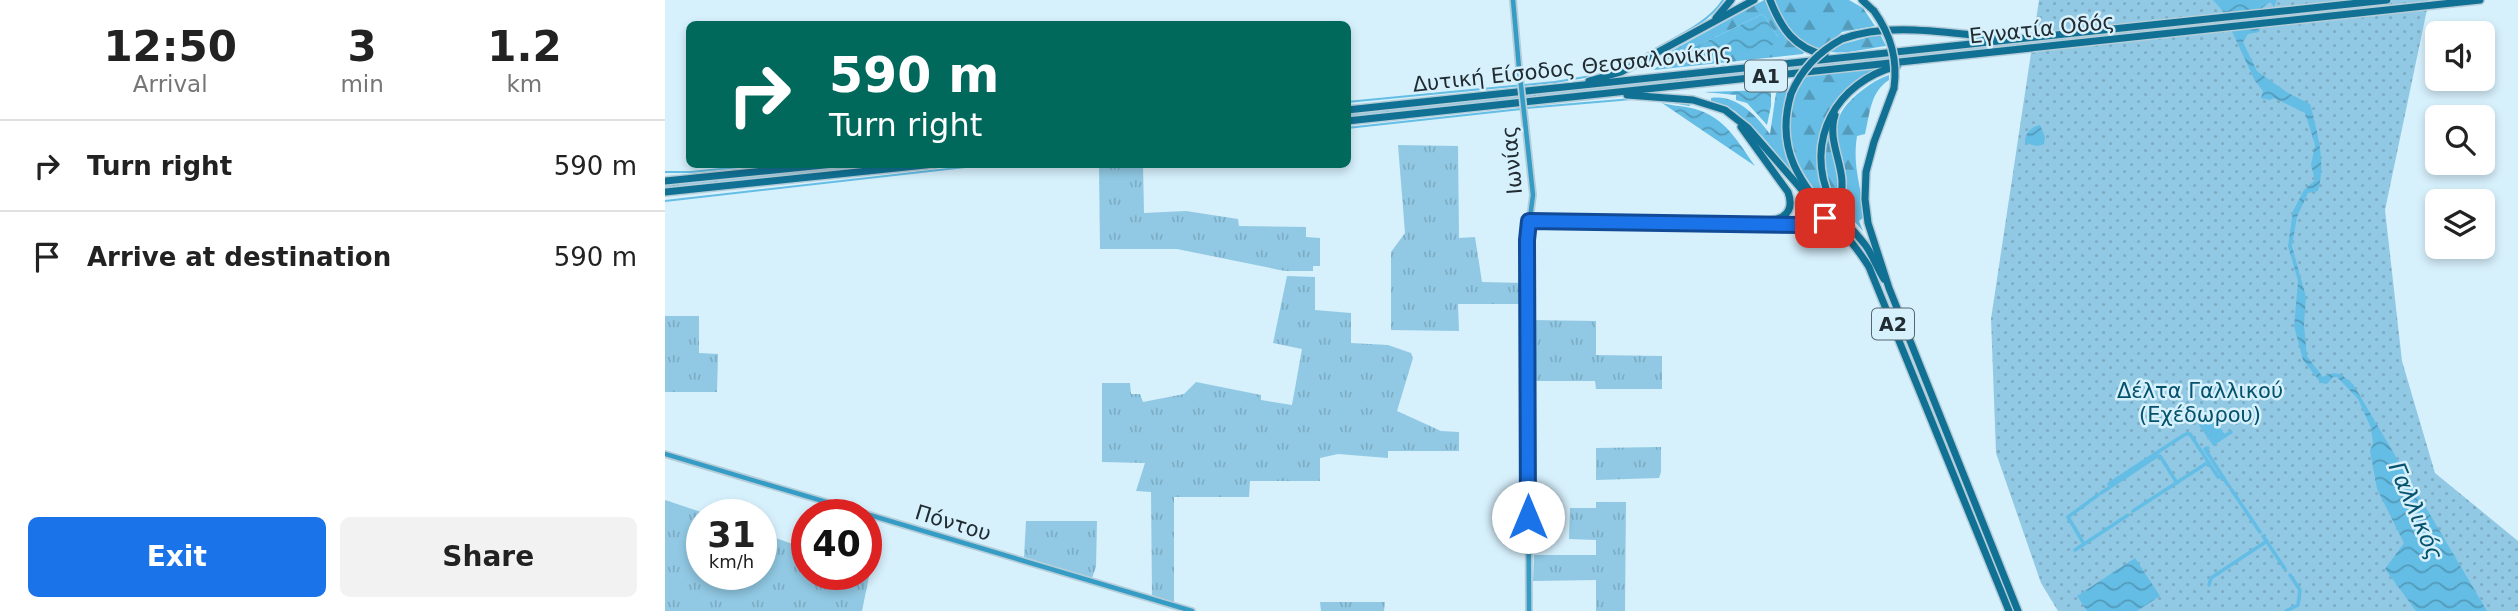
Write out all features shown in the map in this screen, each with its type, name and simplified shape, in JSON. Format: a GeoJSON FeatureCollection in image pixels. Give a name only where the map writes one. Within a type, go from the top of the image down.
{"type":"FeatureCollection","features":[{"type":"Feature","properties":{"kind":"highway"},"geometry":{"type":"LineString","coordinates":[[1699,32],[1718,17],[1731,0]]}},
{"type":"Feature","properties":{"kind":"highway"},"geometry":{"type":"LineString","coordinates":[[1564,88],[1621,72],[1754,0]]}},
{"type":"Feature","properties":{"kind":"highway"},"geometry":{"type":"LineString","coordinates":[[1770,0],[1780,24],[1800,45],[1827,55],[1854,55]]}},
{"type":"Feature","properties":{"kind":"highway"},"geometry":{"type":"LineString","coordinates":[[1862,0],[1884,26],[1893,50],[1896,69],[1894,88],[1868,163],[1865,187],[1868,223],[1889,288]]}},
{"type":"Feature","properties":{"kind":"highway","name":"Εγνατία Οδός"},"geometry":{"type":"LineString","coordinates":[[2008,39],[2388,0]]}},
{"type":"Feature","properties":{"kind":"highway","name":"Εγνατία Οδός"},"geometry":{"type":"LineString","coordinates":[[1943,57],[2480,0]]}},
{"type":"Feature","properties":{"kind":"highway"},"geometry":{"type":"LineString","coordinates":[[2306,8],[2339,2]]}},
{"type":"Feature","properties":{"kind":"highway"},"geometry":{"type":"LineString","coordinates":[[2421,9],[2439,4]]}},
{"type":"Feature","properties":{"kind":"highway"},"geometry":{"type":"LineString","coordinates":[[2307,18],[2340,19]]}},
{"type":"Feature","properties":{"kind":"highway","name":"Α2"},"geometry":{"type":"LineString","coordinates":[[2008,39],[1886,29],[1842,39],[1810,62],[1791,94],[1785,130],[1789,155],[1799,178],[1827,219],[1858,249],[1873,276],[2009,611]]}},
{"type":"Feature","properties":{"kind":"highway","name":"Δυτική Είσοδος Θεσσαλονίκης"},"geometry":{"type":"LineString","coordinates":[[1351,110],[2008,39]]}},
{"type":"Feature","properties":{"kind":"highway","name":"Δυτική Είσοδος Θεσσαλονίκης"},"geometry":{"type":"LineString","coordinates":[[1351,121],[1943,57]]}},
{"type":"Feature","properties":{"kind":"highway","name":"Α2"},"geometry":{"type":"LineString","coordinates":[[1943,57],[1884,70],[1863,81],[1830,117],[1823,138],[1821,168],[1837,211],[1865,244],[1889,288],[2018,611]]}},
{"type":"Feature","properties":{"kind":"highway"},"geometry":{"type":"LineString","coordinates":[[1588,94],[1642,95],[1715,105],[1748,128],[1827,219]]}},
{"type":"Feature","properties":{"kind":"highway"},"geometry":{"type":"LineString","coordinates":[[1838,203],[1843,178],[1832,129],[1841,102]]}},
{"type":"Feature","properties":{"kind":"highway"},"geometry":{"type":"LineString","coordinates":[[1733,115],[1790,196],[1790,208],[1783,216],[1751,224]]}},
{"type":"Feature","properties":{"kind":"highway"},"geometry":{"type":"LineString","coordinates":[[665,181],[794,168]]}},
{"type":"Feature","properties":{"kind":"highway"},"geometry":{"type":"LineString","coordinates":[[665,192],[896,168]]}},
{"type":"Feature","properties":{"kind":"highway"},"geometry":{"type":"LineString","coordinates":[[1804,225],[1827,219]]}},
{"type":"Feature","properties":{"kind":"highway"},"geometry":{"type":"LineString","coordinates":[[1825,233],[1822,225],[1827,219]]}},
{"type":"Feature","properties":{"kind":"street","name":"Ιωνίας"},"geometry":{"type":"LineString","coordinates":[[1513,0],[1533,195],[1527,240],[1529,611]]}},
{"type":"Feature","properties":{"kind":"street"},"geometry":{"type":"LineString","coordinates":[[1529,221],[1804,225]]}},
{"type":"Feature","properties":{"kind":"street","name":"Πόντου"},"geometry":{"type":"LineString","coordinates":[[665,454],[1192,611]]}},
{"type":"Feature","properties":{"kind":"green space"},"geometry":{"type":"Polygon","coordinates":[[[1767,0],[1784,34],[1805,50],[1803,54],[1654,70],[1697,55],[1758,49],[1778,37],[1763,14],[1699,45],[1694,51],[1646,65],[1767,0]]]}},
{"type":"Feature","properties":{"kind":"green space"},"geometry":{"type":"Polygon","coordinates":[[[1775,0],[1849,0],[1863,8],[1875,26],[1842,32],[1838,36],[1843,44],[1880,34],[1886,46],[1851,52],[1821,50],[1795,35],[1782,19],[1775,0]]]}},
{"type":"Feature","properties":{"kind":"green space","name":"Δέλτα Γαλλικού (Εχέδωρου)"},"geometry":{"type":"Polygon","coordinates":[[[2039,0],[2429,0],[2385,210],[2402,361],[2435,473],[2518,541],[2518,611],[2058,611],[2041,583],[1996,453],[1991,319],[2039,0]]]}},
{"type":"Feature","properties":{"kind":"green space"},"geometry":{"type":"Polygon","coordinates":[[[2049,38],[2075,41],[1351,117],[1351,114],[2049,38]]]}},
{"type":"Feature","properties":{"kind":"green space"},"geometry":{"type":"Polygon","coordinates":[[[1887,64],[1864,76],[1843,92],[1823,125],[1820,144],[1831,203],[1829,207],[1816,192],[1797,161],[1792,145],[1790,112],[1795,95],[1804,76],[1887,64]]]}},
{"type":"Feature","properties":{"kind":"green space"},"geometry":{"type":"Polygon","coordinates":[[[1889,75],[1889,80],[1874,97],[1865,134],[1857,136],[1856,168],[1864,217],[1859,221],[1863,231],[1842,208],[1847,186],[1838,140],[1838,120],[1843,109],[1857,94],[1889,75]]]}},
{"type":"Feature","properties":{"kind":"green space"},"geometry":{"type":"Polygon","coordinates":[[[1787,88],[1785,140],[1794,171],[1792,172],[1762,136],[1735,111],[1711,101],[1711,98],[1729,99],[1745,107],[1770,134],[1776,93],[1787,88]]]}},
{"type":"Feature","properties":{"kind":"green space"},"geometry":{"type":"Polygon","coordinates":[[[1831,123],[1840,172],[1837,201],[1829,182],[1826,163],[1831,123]]]}},
{"type":"Feature","properties":{"kind":"green space"},"geometry":{"type":"Polygon","coordinates":[[[1398,145],[1458,146],[1459,238],[1475,237],[1482,282],[1525,283],[1526,304],[1458,304],[1459,331],[1391,330],[1391,252],[1405,233],[1398,145]]]}},
{"type":"Feature","properties":{"kind":"green space"},"geometry":{"type":"Polygon","coordinates":[[[837,168],[877,168],[665,190],[665,185],[837,168]]]}},
{"type":"Feature","properties":{"kind":"green space"},"geometry":{"type":"Polygon","coordinates":[[[1099,168],[1143,168],[1144,213],[1186,211],[1238,219],[1239,226],[1306,227],[1306,237],[1320,238],[1320,266],[1313,266],[1313,271],[1285,271],[1177,249],[1100,249],[1099,168]]]}},
{"type":"Feature","properties":{"kind":"green space"},"geometry":{"type":"Polygon","coordinates":[[[1287,276],[1315,277],[1315,310],[1351,313],[1351,343],[1388,345],[1411,353],[1413,358],[1397,411],[1441,431],[1459,432],[1459,451],[1388,451],[1388,458],[1338,454],[1320,458],[1320,481],[1250,481],[1249,497],[1174,497],[1174,603],[1152,595],[1151,492],[1136,491],[1145,463],[1102,462],[1102,383],[1130,383],[1131,394],[1140,394],[1143,402],[1184,394],[1196,382],[1261,395],[1261,400],[1292,405],[1302,349],[1273,343],[1287,276]]]}},
{"type":"Feature","properties":{"kind":"green space"},"geometry":{"type":"Polygon","coordinates":[[[665,316],[699,316],[699,353],[718,354],[717,392],[665,392],[665,316]]]}},
{"type":"Feature","properties":{"kind":"green space"},"geometry":{"type":"Polygon","coordinates":[[[1531,320],[1596,321],[1596,355],[1662,356],[1662,389],[1596,389],[1595,381],[1532,381],[1531,320]]]}},
{"type":"Feature","properties":{"kind":"green space"},"geometry":{"type":"Polygon","coordinates":[[[1661,447],[1659,478],[1596,480],[1596,448],[1661,447]]]}},
{"type":"Feature","properties":{"kind":"green space"},"geometry":{"type":"Polygon","coordinates":[[[665,500],[686,507],[686,590],[777,590],[777,539],[791,543],[791,590],[866,590],[862,611],[665,611],[665,500]]]}},
{"type":"Feature","properties":{"kind":"green space"},"geometry":{"type":"Polygon","coordinates":[[[1596,502],[1626,502],[1625,611],[1596,611],[1596,580],[1533,581],[1534,555],[1596,555],[1596,540],[1569,539],[1570,508],[1596,508],[1596,502]]]}},
{"type":"Feature","properties":{"kind":"green space"},"geometry":{"type":"Polygon","coordinates":[[[1026,521],[1097,521],[1096,567],[1092,578],[1024,557],[1026,521]]]}},
{"type":"Feature","properties":{"kind":"green space"},"geometry":{"type":"Polygon","coordinates":[[[1320,602],[1385,602],[1384,611],[1321,611],[1320,602]]]}},
{"type":"Feature","properties":{"kind":"water","name":"Γαλλικός"},"geometry":{"type":"Polygon","coordinates":[[[2213,0],[2277,0],[2274,7],[2270,2],[2262,8],[2263,18],[2259,32],[2248,34],[2243,42],[2257,71],[2311,107],[2320,149],[2320,181],[2318,191],[2308,193],[2297,217],[2292,246],[2306,297],[2304,325],[2307,356],[2323,377],[2336,373],[2353,384],[2487,611],[2416,611],[2385,569],[2404,543],[2377,489],[2370,451],[2373,443],[2371,428],[2358,399],[2337,377],[2333,377],[2327,384],[2321,383],[2303,360],[2294,326],[2298,281],[2288,246],[2293,211],[2304,190],[2315,180],[2311,165],[2315,145],[2305,113],[2274,98],[2261,98],[2263,91],[2255,81],[2222,10],[2213,0]]]}},
{"type":"Feature","properties":{"kind":"water"},"geometry":{"type":"Polygon","coordinates":[[[1763,14],[1779,40],[1773,45],[1743,52],[1700,56],[1695,53],[1695,48],[1699,45],[1763,14]]]}},
{"type":"Feature","properties":{"kind":"water"},"geometry":{"type":"Polygon","coordinates":[[[1771,90],[1767,125],[1747,103],[1736,100],[1736,95],[1704,92],[1771,90]]]}},
{"type":"Feature","properties":{"kind":"water"},"geometry":{"type":"Polygon","coordinates":[[[1662,103],[1695,109],[1715,118],[1730,132],[1755,166],[1662,103]]]}},
{"type":"Feature","properties":{"kind":"water"},"geometry":{"type":"Polygon","coordinates":[[[2040,125],[2045,137],[2044,144],[2037,146],[2025,143],[2029,131],[2040,125]]]}},
{"type":"Feature","properties":{"kind":"water"},"geometry":{"type":"Polygon","coordinates":[[[2135,558],[2160,596],[2137,611],[2087,611],[2077,596],[2135,558]]]}},
{"type":"Feature","properties":{"kind":"waterway"},"geometry":{"type":"LineString","coordinates":[[1650,52],[1709,16],[1723,0]]}},
{"type":"Feature","properties":{"kind":"waterway"},"geometry":{"type":"LineString","coordinates":[[1613,71],[1630,63]]}},
{"type":"Feature","properties":{"kind":"waterway"},"geometry":{"type":"LineString","coordinates":[[1351,102],[1555,82],[1597,75]]}},
{"type":"Feature","properties":{"kind":"waterway"},"geometry":{"type":"LineString","coordinates":[[1526,108],[1632,99]]}},
{"type":"Feature","properties":{"kind":"waterway"},"geometry":{"type":"LineString","coordinates":[[1673,102],[1689,105]]}},
{"type":"Feature","properties":{"kind":"waterway"},"geometry":{"type":"LineString","coordinates":[[1351,128],[1521,109]]}},
{"type":"Feature","properties":{"kind":"waterway"},"geometry":{"type":"LineString","coordinates":[[665,172],[730,168]]}},
{"type":"Feature","properties":{"kind":"waterway"},"geometry":{"type":"LineString","coordinates":[[665,201],[957,168]]}},
{"type":"Feature","properties":{"kind":"waterway"},"geometry":{"type":"LineString","coordinates":[[2214,440],[2223,434],[2211,437],[2221,431],[2210,434],[2219,428],[2208,431],[2217,425],[2215,423],[2206,429],[2213,421],[2204,426],[2212,418],[2201,425],[2214,444]]}},
{"type":"Feature","properties":{"kind":"waterway"},"geometry":{"type":"LineString","coordinates":[[2214,443],[2231,432]]}},
{"type":"Feature","properties":{"kind":"waterway"},"geometry":{"type":"LineString","coordinates":[[2186,434],[2190,434],[2218,477],[2224,478]]}},
{"type":"Feature","properties":{"kind":"waterway"},"geometry":{"type":"LineString","coordinates":[[2109,484],[2184,435]]}},
{"type":"Feature","properties":{"kind":"waterway"},"geometry":{"type":"LineString","coordinates":[[2208,448],[2205,449],[2228,485]]}},
{"type":"Feature","properties":{"kind":"waterway"},"geometry":{"type":"LineString","coordinates":[[2101,493],[2157,456],[2160,456],[2177,483]]}},
{"type":"Feature","properties":{"kind":"waterway"},"geometry":{"type":"LineString","coordinates":[[2133,511],[2207,463]]}},
{"type":"Feature","properties":{"kind":"waterway"},"geometry":{"type":"LineString","coordinates":[[2231,489],[2260,532]]}},
{"type":"Feature","properties":{"kind":"waterway"},"geometry":{"type":"LineString","coordinates":[[2084,544],[2068,517],[2098,495]]}},
{"type":"Feature","properties":{"kind":"waterway"},"geometry":{"type":"LineString","coordinates":[[2075,550],[2128,515]]}},
{"type":"Feature","properties":{"kind":"waterway"},"geometry":{"type":"LineString","coordinates":[[2263,536],[2285,569]]}},
{"type":"Feature","properties":{"kind":"waterway"},"geometry":{"type":"LineString","coordinates":[[2209,585],[2211,578],[2267,541]]}},
{"type":"Feature","properties":{"kind":"waterway"},"geometry":{"type":"LineString","coordinates":[[2286,611],[2298,605],[2300,590],[2290,575]]}},
{"type":"Feature","properties":{"kind":"route"},"geometry":{"type":"LineString","coordinates":[[1528,517],[1529,221],[1801,225],[1825,218]]}}]}
